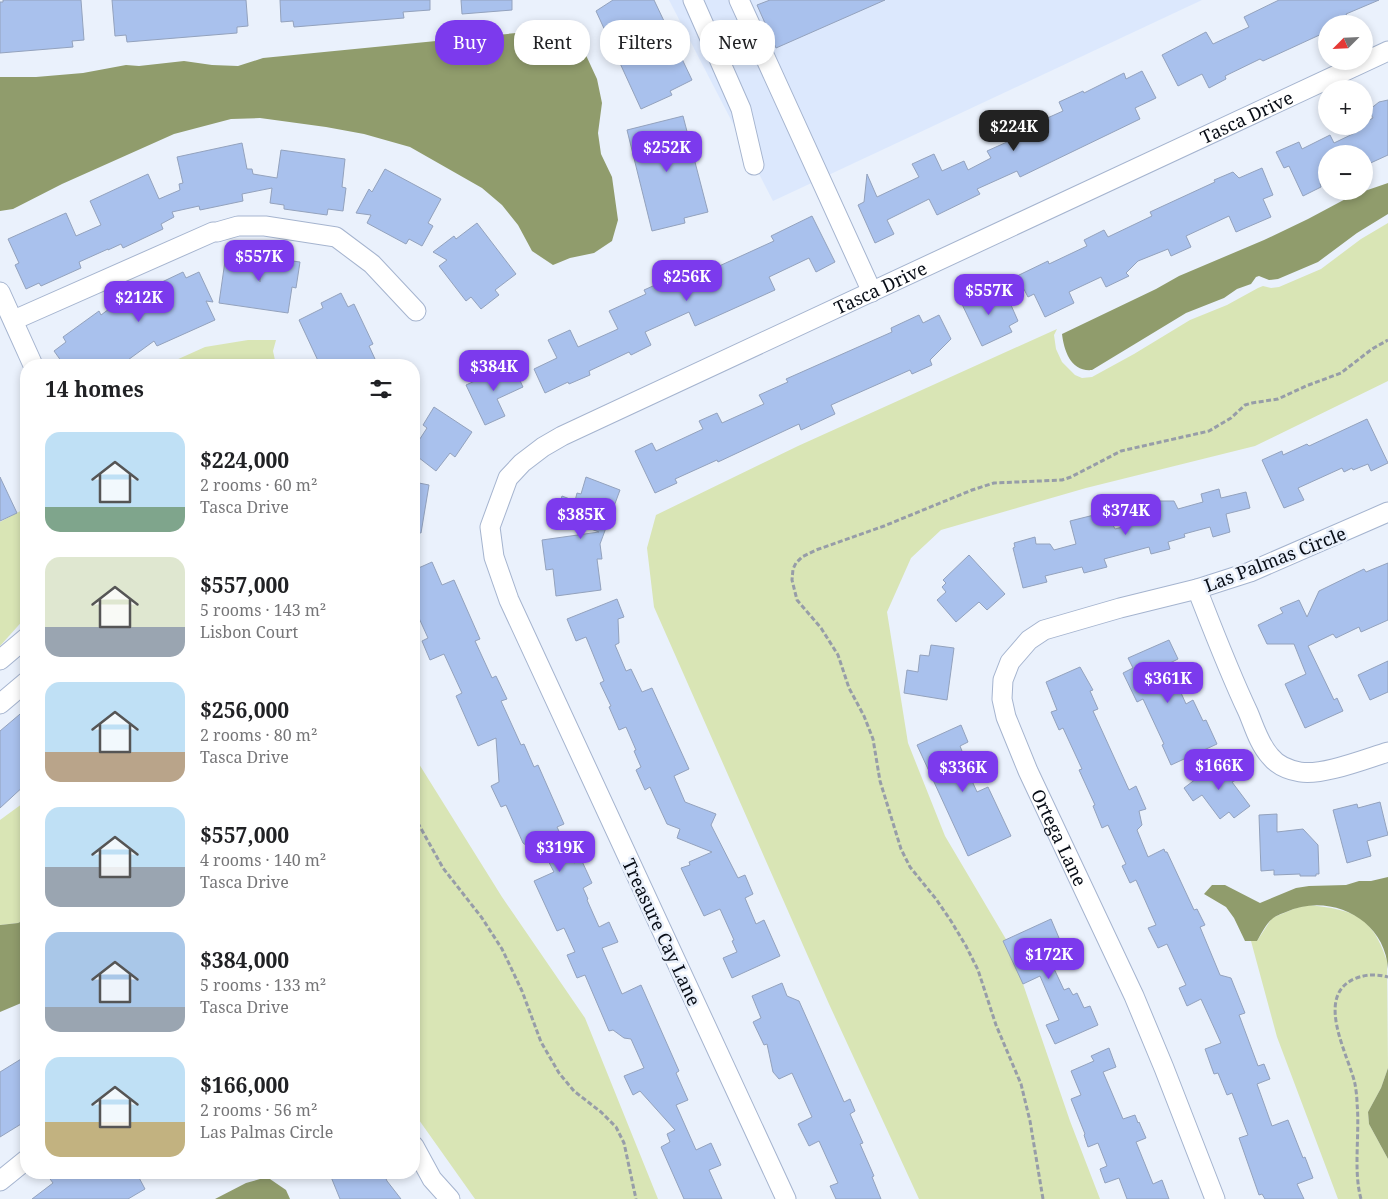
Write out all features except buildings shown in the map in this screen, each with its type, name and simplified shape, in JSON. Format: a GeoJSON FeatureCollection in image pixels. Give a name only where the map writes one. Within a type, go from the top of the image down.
{"type":"FeatureCollection","features":[{"type":"Feature","properties":{"kind":"street"},"geometry":{"type":"LineString","coordinates":[[693,0],[741,109],[754,165]]}},
{"type":"Feature","properties":{"kind":"street"},"geometry":{"type":"LineString","coordinates":[[739,0],[872,292]]}},
{"type":"Feature","properties":{"kind":"street","name":"Tasca Drive"},"geometry":{"type":"LineString","coordinates":[[515,471],[522,463],[543,447],[562,436],[1388,51]]}},
{"type":"Feature","properties":{"kind":"street"},"geometry":{"type":"LineString","coordinates":[[14,320],[213,232],[238,226],[265,226],[336,237],[372,264],[416,311]]}},
{"type":"Feature","properties":{"kind":"street"},"geometry":{"type":"LineString","coordinates":[[0,292],[30,359]]}},
{"type":"Feature","properties":{"kind":"street","name":"Treasure Cay Lane"},"geometry":{"type":"LineString","coordinates":[[515,471],[508,478],[490,527],[494,556],[509,600],[786,1199]]}},
{"type":"Feature","properties":{"kind":"street","name":"Las Palmas Circle"},"geometry":{"type":"LineString","coordinates":[[1388,512],[1250,572],[1196,589],[1236,687],[1270,757],[1284,768],[1302,772],[1329,769],[1388,752]]}},
{"type":"Feature","properties":{"kind":"street","name":"Ortega Lane"},"geometry":{"type":"LineString","coordinates":[[1196,589],[1044,630],[1029,640],[1010,662],[1003,680],[1002,699],[1006,718],[1028,771],[1138,1005],[1215,1199]]}},
{"type":"Feature","properties":{"kind":"street"},"geometry":{"type":"LineString","coordinates":[[0,660],[20,643]]}},
{"type":"Feature","properties":{"kind":"street"},"geometry":{"type":"LineString","coordinates":[[1,701],[20,687]]}},
{"type":"Feature","properties":{"kind":"street"},"geometry":{"type":"LineString","coordinates":[[420,1157],[432,1179],[450,1199]]}},
{"type":"Feature","properties":{"kind":"street"},"geometry":{"type":"LineString","coordinates":[[0,1181],[20,1165]]}},
{"type":"Feature","properties":{"kind":"path"},"geometry":{"type":"LineString","coordinates":[[420,827],[443,868],[482,918],[502,949],[542,1042],[559,1073],[574,1091],[610,1120],[618,1131],[624,1143],[636,1199]]}},
{"type":"Feature","properties":{"kind":"path"},"geometry":{"type":"LineString","coordinates":[[1361,1199],[1358,1180],[1358,1127],[1355,1085],[1339,1038],[1336,1004],[1338,994],[1343,986],[1350,981],[1373,974],[1388,977]]}},
{"type":"Feature","properties":{"kind":"shaded area"},"geometry":{"type":"Polygon","coordinates":[[[669,0],[1202,0],[773,201],[703,65],[775,65],[775,20],[700,20],[700,60],[690,41],[690,20],[679,20],[669,0]]]}},
{"type":"Feature","properties":{"kind":"shaded area"},"geometry":{"type":"Polygon","coordinates":[[[514,33],[514,65],[590,64],[597,79],[602,103],[598,133],[601,154],[612,177],[618,220],[612,241],[594,253],[570,258],[553,265],[532,251],[518,225],[502,205],[482,188],[410,147],[364,134],[260,118],[231,119],[174,134],[62,184],[13,209],[0,211],[0,77],[36,77],[83,73],[126,65],[139,66],[184,61],[238,66],[263,58],[435,41],[435,65],[504,65],[504,34],[514,33]]]}},
{"type":"Feature","properties":{"kind":"shaded area"},"geometry":{"type":"Polygon","coordinates":[[[1388,183],[1388,214],[1357,233],[1318,262],[1278,279],[1269,280],[1259,276],[1256,277],[1251,284],[1237,289],[1224,298],[1186,313],[1092,370],[1079,368],[1070,359],[1062,334],[1179,276],[1264,240],[1344,200],[1373,200],[1373,188],[1388,183]]]}},
{"type":"Feature","properties":{"kind":"shaded area"},"geometry":{"type":"Polygon","coordinates":[[[1388,223],[1388,381],[1255,446],[1086,488],[941,530],[911,558],[887,612],[908,743],[945,836],[1010,946],[1070,1121],[1100,1199],[919,1199],[829,1004],[654,607],[647,548],[656,515],[798,446],[1057,329],[1054,335],[1056,349],[1062,362],[1075,375],[1082,378],[1092,377],[1190,320],[1227,305],[1263,286],[1279,287],[1321,269],[1361,239],[1388,223]]]}},
{"type":"Feature","properties":{"kind":"shaded area"},"geometry":{"type":"Polygon","coordinates":[[[248,340],[276,340],[273,351],[275,359],[178,359],[205,347],[248,340]]]}},
{"type":"Feature","properties":{"kind":"shaded area"},"geometry":{"type":"Polygon","coordinates":[[[20,511],[20,624],[0,646],[0,522],[20,511]]]}},
{"type":"Feature","properties":{"kind":"shaded area"},"geometry":{"type":"Polygon","coordinates":[[[420,766],[502,897],[585,1018],[658,1199],[475,1199],[420,1121],[420,766]]]}},
{"type":"Feature","properties":{"kind":"shaded area"},"geometry":{"type":"Polygon","coordinates":[[[20,805],[20,922],[0,925],[0,820],[20,805]]]}},
{"type":"Feature","properties":{"kind":"shaded area"},"geometry":{"type":"Polygon","coordinates":[[[1388,877],[1388,969],[1385,951],[1377,936],[1366,924],[1352,914],[1337,908],[1320,905],[1303,907],[1273,918],[1257,941],[1245,941],[1234,918],[1226,907],[1204,894],[1212,885],[1225,885],[1260,903],[1296,888],[1346,885],[1388,877]]]}},
{"type":"Feature","properties":{"kind":"shaded area"},"geometry":{"type":"Polygon","coordinates":[[[1309,905],[1338,909],[1359,918],[1375,934],[1387,961],[1388,1068],[1381,1088],[1368,1112],[1369,1124],[1388,1159],[1388,1199],[1338,1199],[1277,1037],[1251,941],[1257,941],[1272,918],[1309,905]]]}},
{"type":"Feature","properties":{"kind":"shaded area"},"geometry":{"type":"Polygon","coordinates":[[[20,922],[20,1004],[0,1012],[0,925],[20,922]]]}},
{"type":"Feature","properties":{"kind":"shaded area"},"geometry":{"type":"Polygon","coordinates":[[[1388,1068],[1388,1159],[1369,1124],[1368,1112],[1381,1088],[1388,1068]]]}},
{"type":"Feature","properties":{"kind":"shaded area"},"geometry":{"type":"Polygon","coordinates":[[[260,1179],[270,1179],[286,1190],[290,1199],[215,1199],[246,1183],[260,1179]]]}}]}
